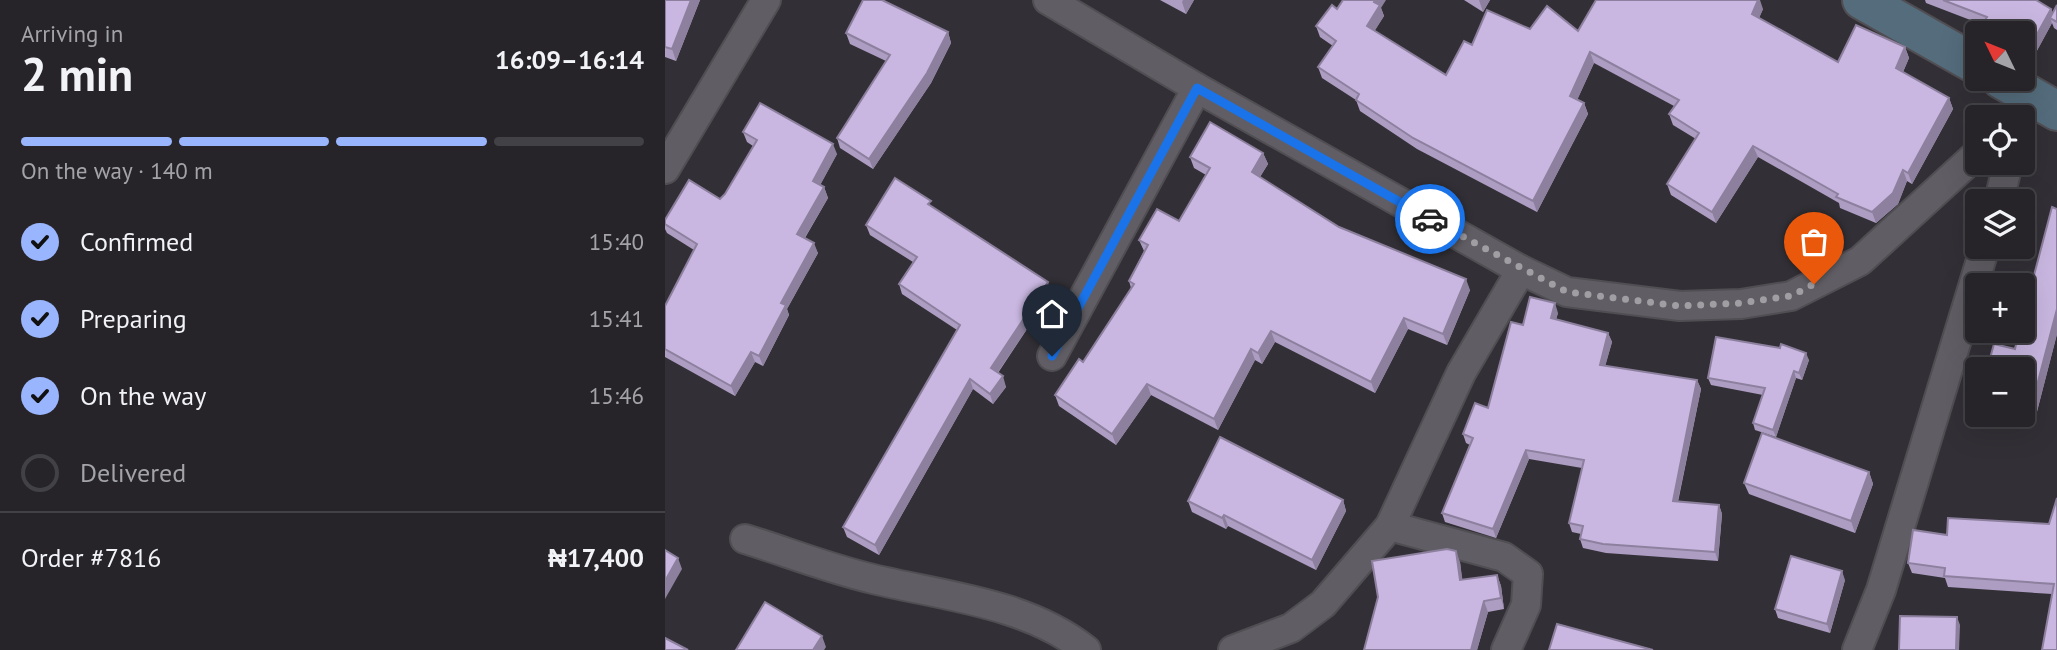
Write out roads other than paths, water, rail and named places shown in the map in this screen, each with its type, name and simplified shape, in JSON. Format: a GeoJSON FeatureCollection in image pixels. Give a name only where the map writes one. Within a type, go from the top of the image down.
{"type":"FeatureCollection","features":[{"type":"Feature","properties":{"kind":"street"},"geometry":{"type":"LineString","coordinates":[[665,169],[766,0]]}},
{"type":"Feature","properties":{"kind":"street"},"geometry":{"type":"LineString","coordinates":[[1048,0],[1197,88],[1521,270],[1567,292],[1680,306],[1741,303],[1791,296],[1860,261],[1965,165]]}},
{"type":"Feature","properties":{"kind":"street"},"geometry":{"type":"LineString","coordinates":[[1862,0],[1965,58]]}},
{"type":"Feature","properties":{"kind":"street"},"geometry":{"type":"LineString","coordinates":[[1052,356],[1197,88]]}},
{"type":"Feature","properties":{"kind":"street"},"geometry":{"type":"LineString","coordinates":[[1857,650],[1881,590],[1981,259]]}},
{"type":"Feature","properties":{"kind":"street"},"geometry":{"type":"LineString","coordinates":[[1233,650],[1291,628],[1323,604],[1390,526],[1461,373],[1521,270]]}},
{"type":"Feature","properties":{"kind":"street"},"geometry":{"type":"LineString","coordinates":[[1390,526],[1504,558],[1528,574],[1526,605],[1506,650]]}},
{"type":"Feature","properties":{"kind":"street"},"geometry":{"type":"LineString","coordinates":[[745,539],[870,579],[988,604],[1066,634],[1086,650]]}}]}
